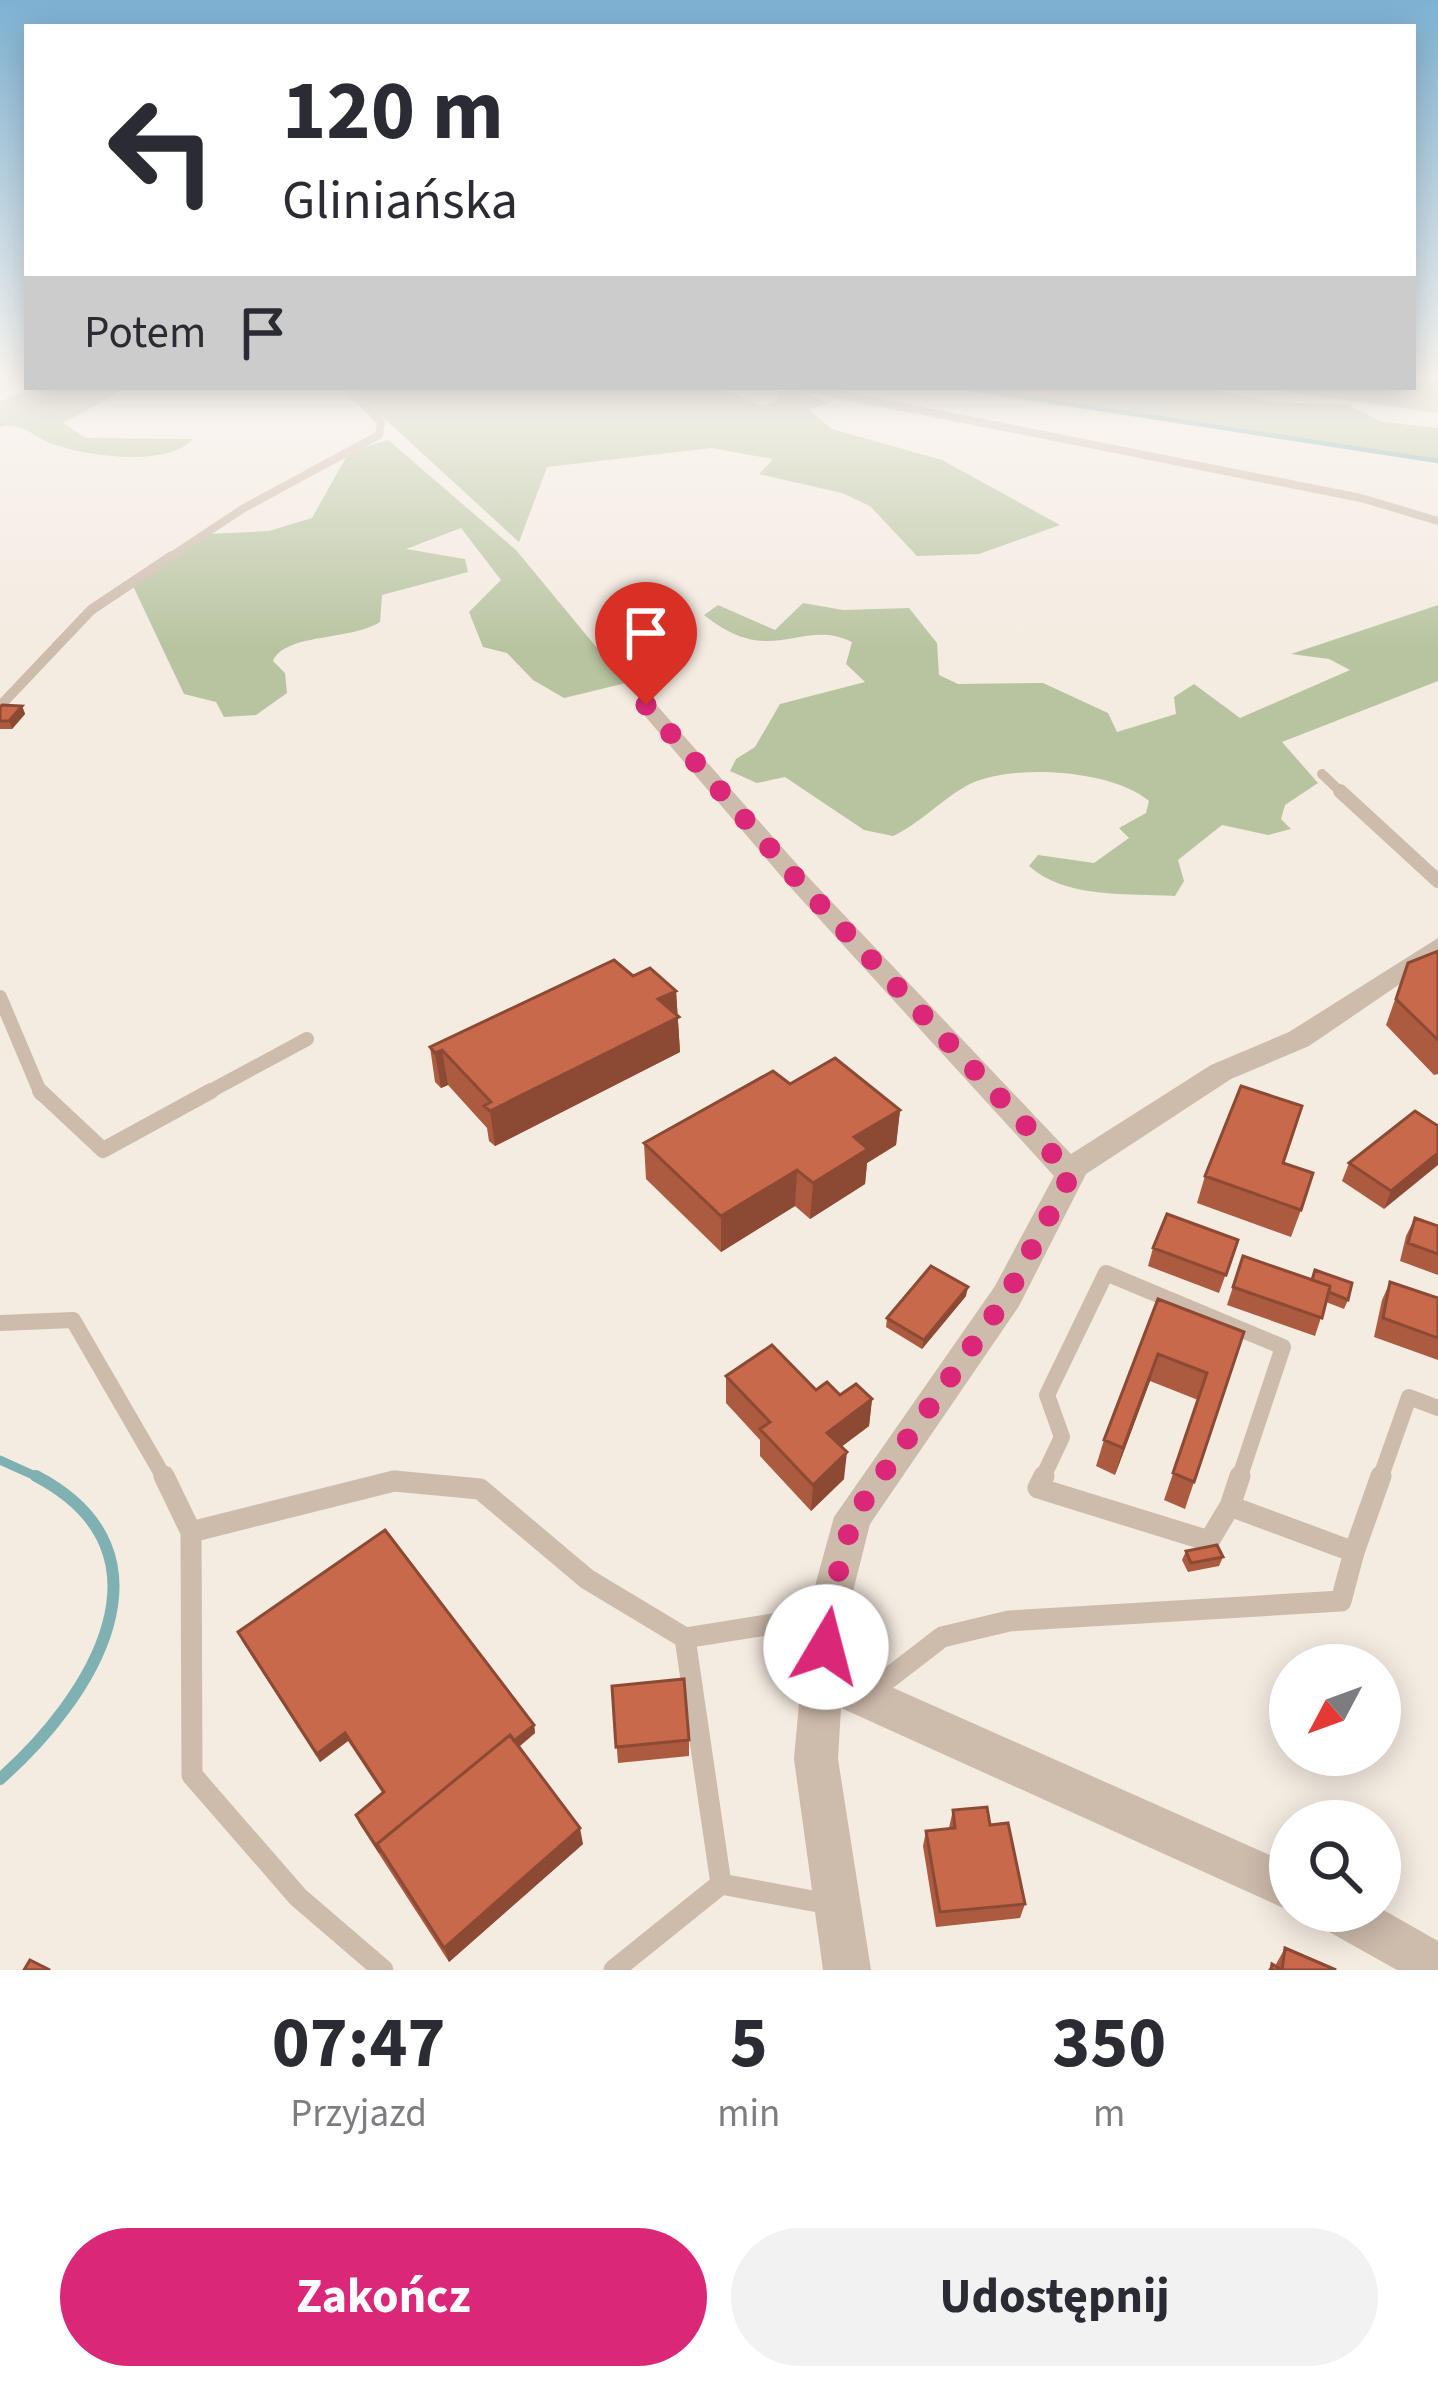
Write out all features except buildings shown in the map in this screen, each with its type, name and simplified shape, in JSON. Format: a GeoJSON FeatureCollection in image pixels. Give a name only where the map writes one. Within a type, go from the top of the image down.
{"type":"FeatureCollection","features":[{"type":"Feature","properties":{"kind":"street"},"geometry":{"type":"LineString","coordinates":[[646,705],[801,884],[1068,1171]]}},
{"type":"Feature","properties":{"kind":"street"},"geometry":{"type":"LineString","coordinates":[[847,1970],[816,1759],[844,1688],[827,1615],[853,1517],[1007,1296],[1068,1171],[1221,1072],[1299,1039],[1438,946]]}},
{"type":"Feature","properties":{"kind":"street"},"geometry":{"type":"LineString","coordinates":[[844,1688],[1269,1879]]}},
{"type":"Feature","properties":{"kind":"street"},"geometry":{"type":"LineString","coordinates":[[1373,1932],[1429,1966]]}},
{"type":"Feature","properties":{"kind":"lane"},"geometry":{"type":"LineString","coordinates":[[0,706],[91,610],[244,508],[322,466]]}},
{"type":"Feature","properties":{"kind":"lane"},"geometry":{"type":"LineString","coordinates":[[1200,466],[1342,494],[1438,521]]}},
{"type":"Feature","properties":{"kind":"lane"},"geometry":{"type":"LineString","coordinates":[[1322,774],[1438,881]]}},
{"type":"Feature","properties":{"kind":"lane"},"geometry":{"type":"LineString","coordinates":[[0,997],[44,1099],[103,1150],[307,1039]]}},
{"type":"Feature","properties":{"kind":"lane"},"geometry":{"type":"LineString","coordinates":[[1106,1273],[1283,1347],[1230,1506],[1209,1541],[1038,1488],[1062,1437],[1047,1396],[1106,1273]]}},
{"type":"Feature","properties":{"kind":"lane"},"geometry":{"type":"LineString","coordinates":[[0,1323],[73,1320],[145,1437],[191,1532],[192,1775],[298,1898],[383,1970]]}},
{"type":"Feature","properties":{"kind":"lane"},"geometry":{"type":"LineString","coordinates":[[844,1688],[942,1637],[1009,1621],[1341,1600],[1409,1397],[1438,1408]]}},
{"type":"Feature","properties":{"kind":"lane"},"geometry":{"type":"LineString","coordinates":[[191,1532],[394,1481],[480,1489],[587,1580],[685,1638],[827,1615]]}},
{"type":"Feature","properties":{"kind":"lane"},"geometry":{"type":"LineString","coordinates":[[1230,1506],[1354,1552]]}},
{"type":"Feature","properties":{"kind":"lane"},"geometry":{"type":"LineString","coordinates":[[685,1638],[721,1885]]}},
{"type":"Feature","properties":{"kind":"lane"},"geometry":{"type":"LineString","coordinates":[[614,1970],[721,1885],[837,1905]]}},
{"type":"Feature","properties":{"kind":"green space"},"geometry":{"type":"Polygon","coordinates":[[[341,466],[418,466],[516,550],[626,683],[564,698],[533,680],[507,653],[483,647],[469,612],[501,580],[461,528],[406,549],[465,559],[468,572],[382,595],[380,622],[304,641],[280,652],[273,661],[285,673],[287,693],[256,715],[224,717],[216,702],[184,694],[133,586],[208,534],[269,531],[312,518],[341,466]]]}},
{"type":"Feature","properties":{"kind":"green space"},"geometry":{"type":"Polygon","coordinates":[[[436,466],[556,466],[547,467],[519,542],[436,466]]]}},
{"type":"Feature","properties":{"kind":"green space"},"geometry":{"type":"Polygon","coordinates":[[[767,466],[953,466],[1060,525],[979,554],[917,556],[870,506],[842,493],[759,474],[767,466]]]}},
{"type":"Feature","properties":{"kind":"green space"},"geometry":{"type":"Polygon","coordinates":[[[803,603],[843,610],[909,608],[937,643],[939,675],[958,684],[1043,683],[1108,713],[1117,732],[1176,714],[1174,697],[1194,684],[1240,718],[1350,670],[1329,659],[1291,654],[1438,605],[1438,681],[1282,742],[1318,783],[1285,805],[1281,819],[1291,829],[1268,835],[1222,825],[1178,860],[1184,881],[1175,896],[1098,892],[1061,884],[1029,866],[1038,855],[1094,863],[1129,838],[1119,828],[1146,813],[1149,801],[1112,782],[1062,773],[989,777],[960,789],[893,836],[864,830],[785,777],[757,783],[730,771],[736,759],[755,747],[780,704],[865,682],[846,664],[852,642],[816,635],[749,639],[704,615],[718,605],[775,630],[803,603]]]}},
{"type":"Feature","properties":{"kind":"waterway"},"geometry":{"type":"LineString","coordinates":[[0,1460],[37,1477]]}},
{"type":"Feature","properties":{"kind":"waterway"},"geometry":{"type":"LineString","coordinates":[[0,1779],[65,1708],[91,1668],[108,1626],[113,1584],[105,1544],[80,1508],[37,1477]]}},
{"type":"Feature","properties":{"kind":"waterway"},"geometry":{"type":"LineString","coordinates":[[37,1477],[42,1479]]}},
{"type":"Feature","properties":{"kind":"route"},"geometry":{"type":"LineString","coordinates":[[646,705],[801,884],[1071,1174],[1007,1296],[853,1517],[827,1615],[826,1647]]}}]}
